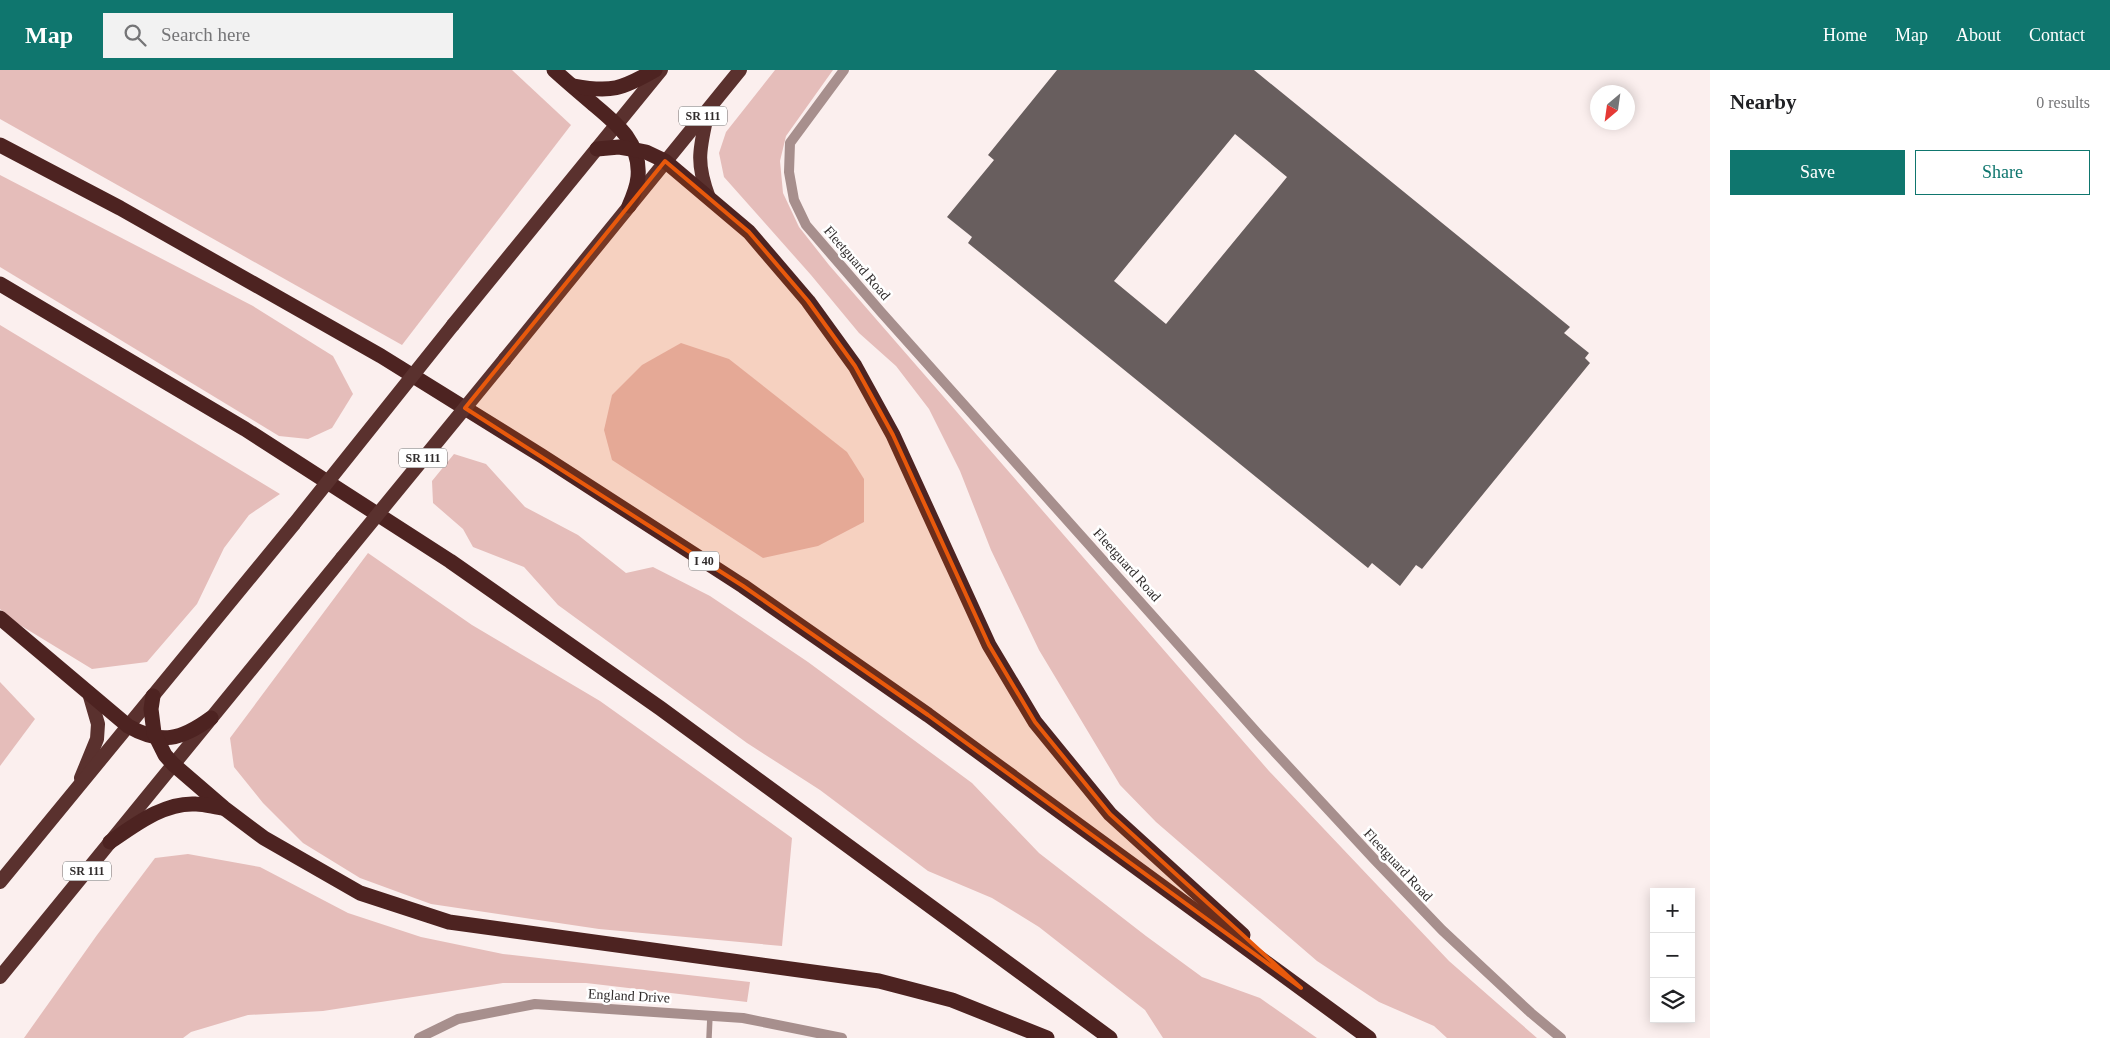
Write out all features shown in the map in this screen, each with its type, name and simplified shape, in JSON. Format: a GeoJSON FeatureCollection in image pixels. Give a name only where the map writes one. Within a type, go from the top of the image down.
{"type":"FeatureCollection","features":[{"type":"Feature","properties":{"kind":"highway"},"geometry":{"type":"LineString","coordinates":[[554,70],[617,124],[628,136],[638,162],[638,178],[629,206]]}},
{"type":"Feature","properties":{"kind":"highway"},"geometry":{"type":"LineString","coordinates":[[572,86],[592,90],[611,90],[628,85],[655,70]]}},
{"type":"Feature","properties":{"kind":"highway"},"geometry":{"type":"LineString","coordinates":[[0,882],[294,524],[661,70]]}},
{"type":"Feature","properties":{"kind":"highway","name":"SR 111"},"geometry":{"type":"LineString","coordinates":[[0,978],[740,70]]}},
{"type":"Feature","properties":{"kind":"highway"},"geometry":{"type":"LineString","coordinates":[[709,108],[698,156],[702,177],[710,198]]}},
{"type":"Feature","properties":{"kind":"highway","name":"I 40"},"geometry":{"type":"LineString","coordinates":[[0,145],[120,208],[381,356],[542,456],[710,564],[928,715],[1368,1038]]}},
{"type":"Feature","properties":{"kind":"highway"},"geometry":{"type":"LineString","coordinates":[[597,149],[619,147],[634,149],[646,152],[665,161],[749,232],[808,301],[855,366],[893,435],[989,645],[1035,722],[1110,814],[1301,988]]}},
{"type":"Feature","properties":{"kind":"highway"},"geometry":{"type":"LineString","coordinates":[[0,284],[245,429],[450,561],[660,708],[1110,1038]]}},
{"type":"Feature","properties":{"kind":"highway"},"geometry":{"type":"LineString","coordinates":[[0,618],[128,726],[163,739],[186,734],[211,718]]}},
{"type":"Feature","properties":{"kind":"highway"},"geometry":{"type":"LineString","coordinates":[[75,792],[96,739],[98,724],[89,693]]}},
{"type":"Feature","properties":{"kind":"highway"},"geometry":{"type":"LineString","coordinates":[[153,696],[151,716],[156,738],[165,755],[173,764],[224,808],[264,838],[360,893],[449,922],[879,981],[952,1000],[1048,1038]]}},
{"type":"Feature","properties":{"kind":"highway"},"geometry":{"type":"LineString","coordinates":[[110,842],[150,815],[170,808],[194,804],[224,808]]}},
{"type":"Feature","properties":{"kind":"street","name":"Fleetguard Road"},"geometry":{"type":"LineString","coordinates":[[844,70],[790,143],[788,172],[794,200],[806,225],[881,312],[1374,859],[1442,930],[1531,1013],[1561,1038]]}},
{"type":"Feature","properties":{"kind":"street","name":"England Drive"},"geometry":{"type":"LineString","coordinates":[[419,1038],[458,1019],[535,1004],[743,1018],[842,1038]]}},
{"type":"Feature","properties":{"kind":"lane"},"geometry":{"type":"LineString","coordinates":[[709,1038],[710,1015]]}},
{"type":"Feature","properties":{"kind":"highlighted area"},"geometry":{"type":"Polygon","coordinates":[[[665,161],[749,232],[808,301],[855,366],[893,435],[989,645],[1035,722],[1110,814],[1301,988],[928,715],[743,586],[465,408],[665,161]]]}},
{"type":"Feature","properties":{"kind":"shaded area"},"geometry":{"type":"Polygon","coordinates":[[[0,70],[512,70],[571,125],[402,345],[0,119],[0,70]]]}},
{"type":"Feature","properties":{"kind":"shaded area"},"geometry":{"type":"Polygon","coordinates":[[[775,70],[833,70],[786,136],[780,161],[783,193],[799,227],[829,265],[1269,771],[1449,961],[1537,1038],[1447,1038],[1434,1026],[1379,1002],[1317,961],[1156,822],[1120,785],[1039,650],[991,550],[960,471],[929,409],[896,366],[859,333],[811,275],[724,177],[719,153],[726,132],[775,70]]]}},
{"type":"Feature","properties":{"kind":"shaded area"},"geometry":{"type":"Polygon","coordinates":[[[0,175],[253,306],[333,356],[353,394],[332,428],[308,439],[279,436],[0,267],[0,175]]]}},
{"type":"Feature","properties":{"kind":"shaded area"},"geometry":{"type":"Polygon","coordinates":[[[0,325],[280,494],[249,515],[224,548],[197,604],[147,662],[92,669],[15,622],[0,609],[0,325]]]}},
{"type":"Feature","properties":{"kind":"shaded area"},"geometry":{"type":"Polygon","coordinates":[[[681,343],[729,359],[847,452],[864,479],[864,522],[818,546],[763,558],[612,460],[604,430],[612,395],[642,365],[681,343]]]}},
{"type":"Feature","properties":{"kind":"shaded area"},"geometry":{"type":"Polygon","coordinates":[[[454,454],[486,464],[525,507],[578,535],[626,573],[653,567],[710,596],[808,662],[972,783],[1039,853],[1146,936],[1202,977],[1260,998],[1317,1038],[1163,1038],[1145,1010],[1039,927],[992,898],[928,871],[820,790],[747,743],[558,605],[524,567],[473,547],[463,529],[433,503],[432,481],[454,454]]]}},
{"type":"Feature","properties":{"kind":"shaded area"},"geometry":{"type":"Polygon","coordinates":[[[368,553],[472,625],[600,701],[792,838],[782,946],[599,929],[431,904],[360,878],[303,843],[263,803],[234,767],[230,738],[368,553]]]}},
{"type":"Feature","properties":{"kind":"shaded area"},"geometry":{"type":"Polygon","coordinates":[[[0,682],[35,719],[0,766],[0,682]]]}},
{"type":"Feature","properties":{"kind":"shaded area"},"geometry":{"type":"Polygon","coordinates":[[[188,854],[260,867],[348,913],[421,937],[503,954],[750,982],[747,1002],[586,983],[503,983],[323,1011],[248,1015],[191,1032],[183,1038],[24,1038],[97,935],[155,858],[188,854]]]}},
{"type":"Feature","properties":{"kind":"building"},"geometry":{"type":"Polygon","coordinates":[[[1057,70],[1254,70],[1570,327],[1564,333],[1589,353],[1585,358],[1590,363],[1422,569],[1416,565],[1400,586],[1372,563],[1368,568],[968,243],[972,237],[947,217],[994,160],[988,155],[1057,70]],[[1235,134],[1114,281],[1166,324],[1287,177],[1235,134]]]}}]}
